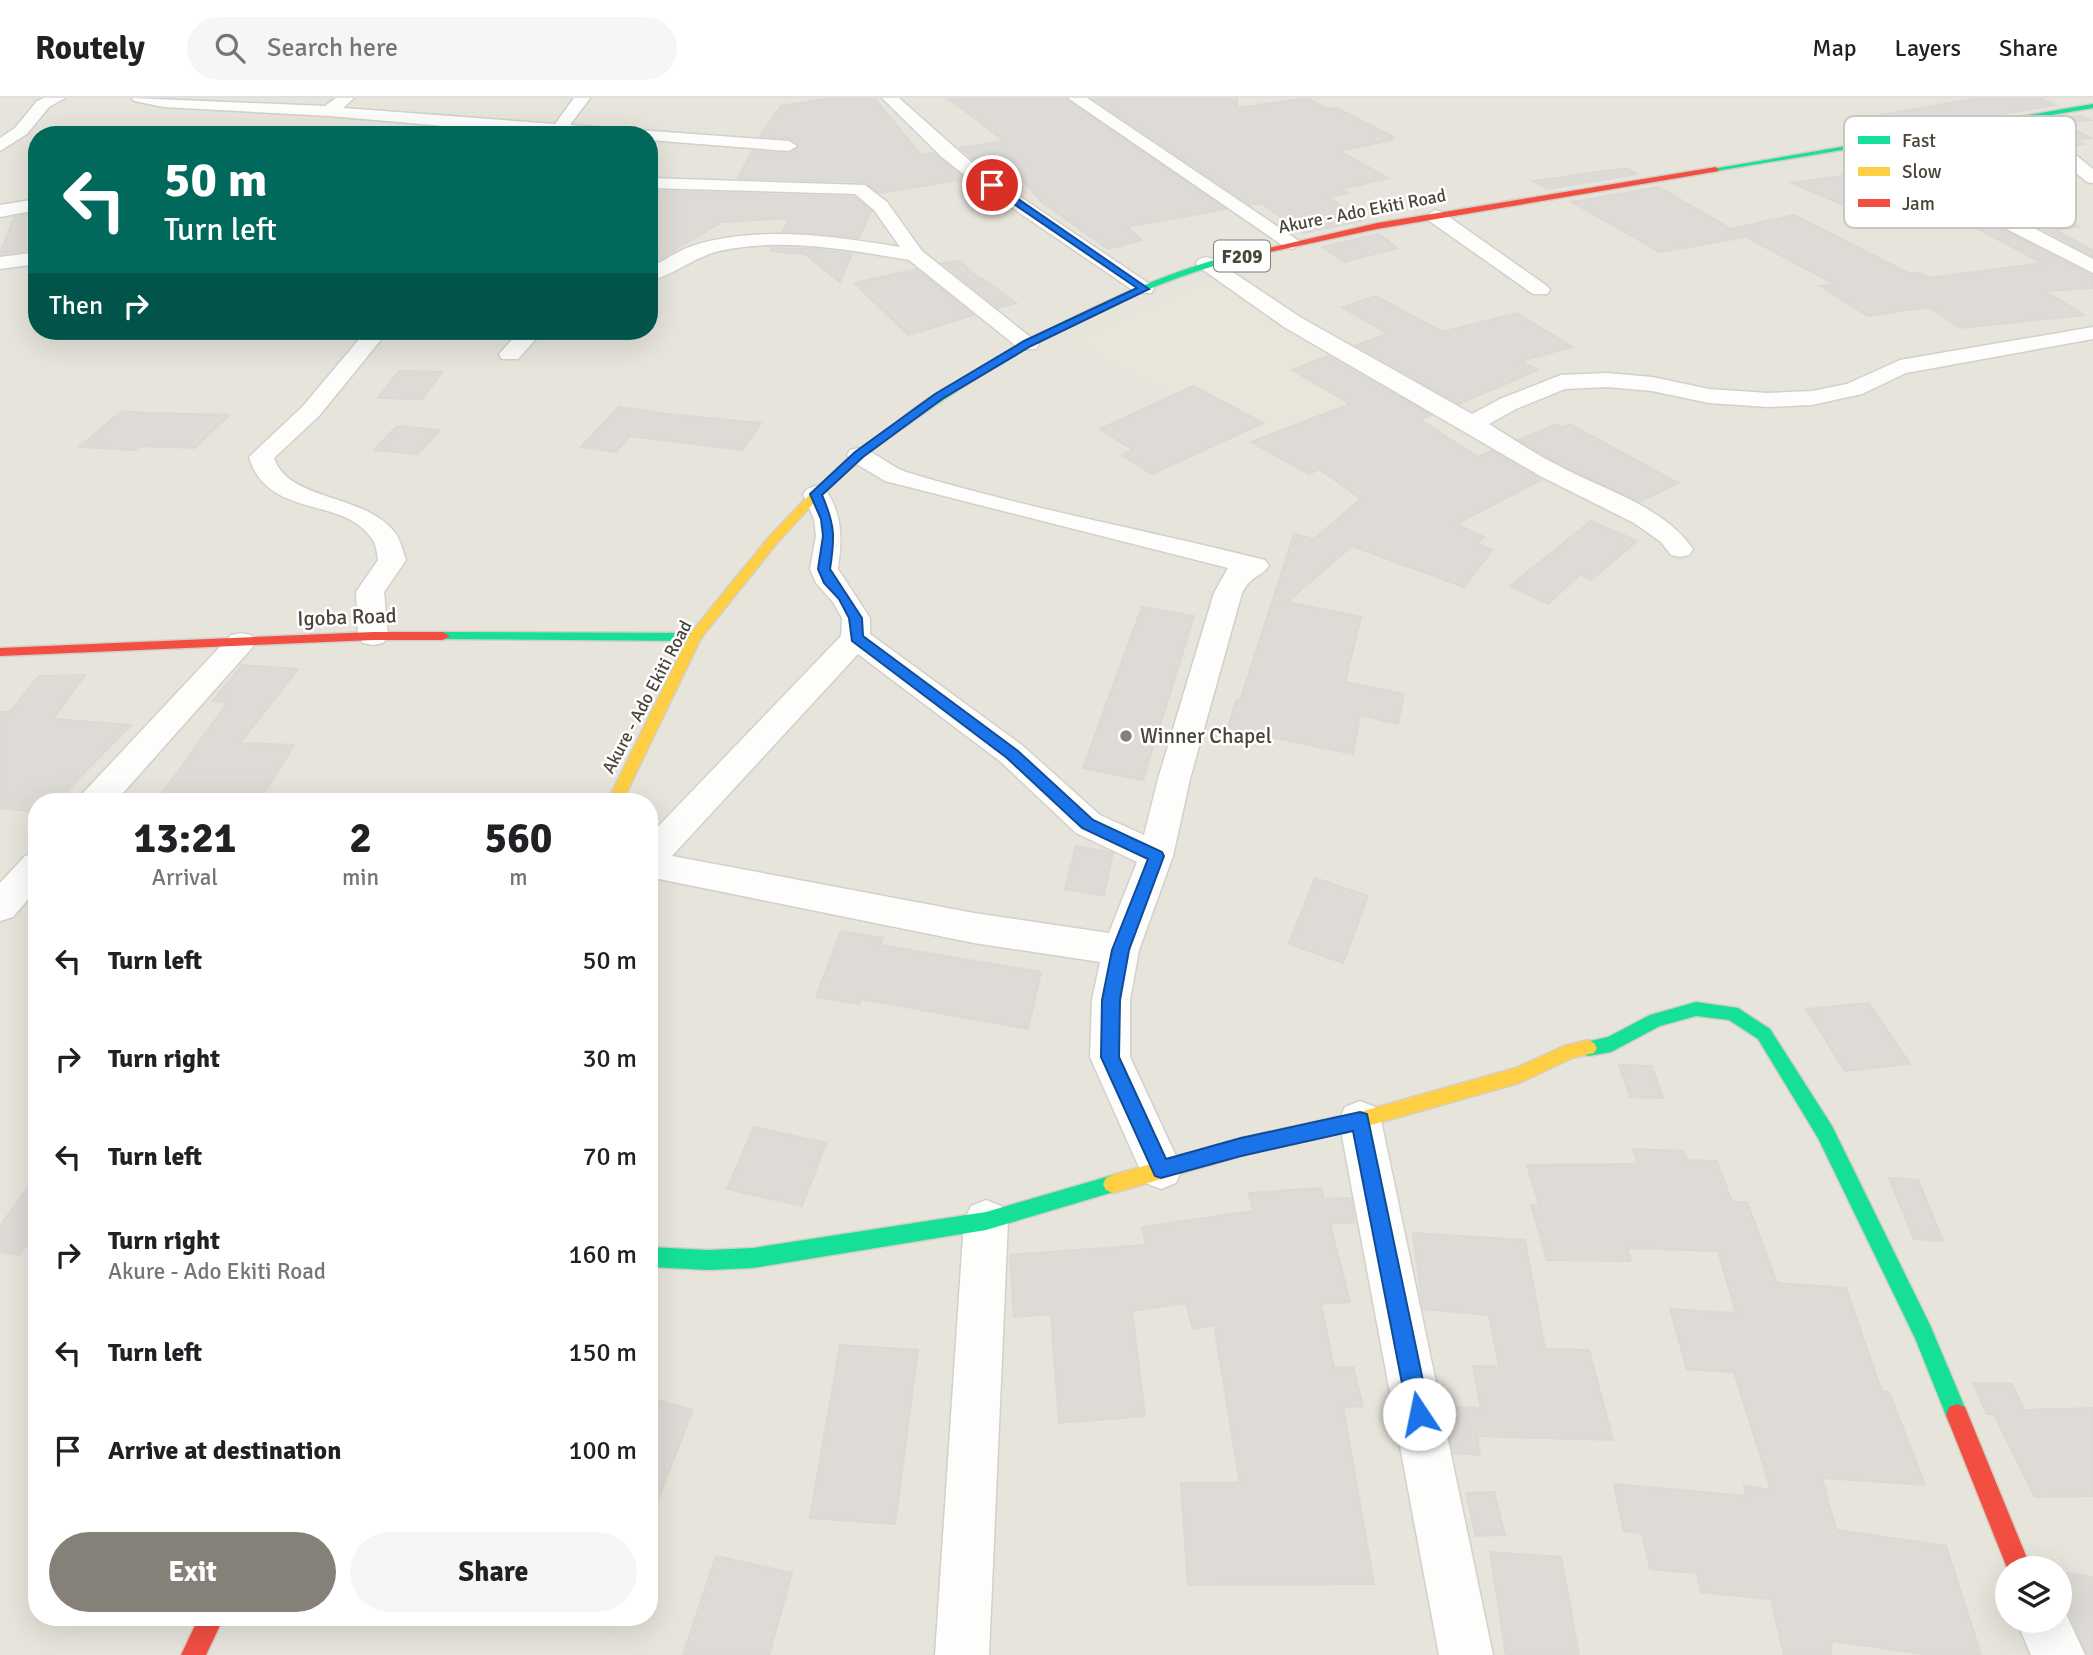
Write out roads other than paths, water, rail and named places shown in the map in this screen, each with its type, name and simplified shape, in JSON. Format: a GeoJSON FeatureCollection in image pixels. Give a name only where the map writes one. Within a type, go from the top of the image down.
{"type":"FeatureCollection","features":[{"type":"Feature","properties":{"kind":"main road","name":"Akure - Ado Ekiti Road"},"geometry":{"type":"LineString","coordinates":[[2032,116],[2093,106]]}},
{"type":"Feature","properties":{"kind":"main road","name":"Akure - Ado Ekiti Road"},"geometry":{"type":"LineString","coordinates":[[618,793],[695,637],[773,540],[816,494],[859,455],[939,396],[1028,344],[1206,263],[1292,243],[1435,216],[1844,148]]}},
{"type":"Feature","properties":{"kind":"main road","name":"Igoba Road"},"geometry":{"type":"LineString","coordinates":[[0,652],[373,636],[695,637]]}},
{"type":"Feature","properties":{"kind":"main road"},"geometry":{"type":"LineString","coordinates":[[658,1257],[708,1260],[753,1258],[986,1221],[1241,1147],[1360,1120],[1519,1075],[1570,1051],[1611,1045],[1656,1020],[1696,1009],[1732,1013],[1764,1034],[1825,1132],[1923,1332],[2014,1556]]}},
{"type":"Feature","properties":{"kind":"main road"},"geometry":{"type":"LineString","coordinates":[[193,1655],[208,1626]]}},
{"type":"Feature","properties":{"kind":"street"},"geometry":{"type":"LineString","coordinates":[[0,146],[21,131],[43,104],[57,98]]}},
{"type":"Feature","properties":{"kind":"street"},"geometry":{"type":"LineString","coordinates":[[140,98],[164,102],[329,111],[489,126]]}},
{"type":"Feature","properties":{"kind":"street"},"geometry":{"type":"LineString","coordinates":[[329,111],[346,98]]}},
{"type":"Feature","properties":{"kind":"street"},"geometry":{"type":"LineString","coordinates":[[562,126],[582,98]]}},
{"type":"Feature","properties":{"kind":"street"},"geometry":{"type":"LineString","coordinates":[[890,98],[973,173],[1144,289]]}},
{"type":"Feature","properties":{"kind":"street"},"geometry":{"type":"LineString","coordinates":[[1076,98],[1292,243]]}},
{"type":"Feature","properties":{"kind":"street"},"geometry":{"type":"LineString","coordinates":[[388,126],[408,119]]}},
{"type":"Feature","properties":{"kind":"street"},"geometry":{"type":"LineString","coordinates":[[658,136],[789,146]]}},
{"type":"Feature","properties":{"kind":"street"},"geometry":{"type":"LineString","coordinates":[[2076,164],[2093,178]]}},
{"type":"Feature","properties":{"kind":"street"},"geometry":{"type":"LineString","coordinates":[[658,183],[859,189],[881,206],[915,255],[1028,344]]}},
{"type":"Feature","properties":{"kind":"street"},"geometry":{"type":"LineString","coordinates":[[0,211],[28,206]]}},
{"type":"Feature","properties":{"kind":"street"},"geometry":{"type":"LineString","coordinates":[[1435,216],[1540,290]]}},
{"type":"Feature","properties":{"kind":"street"},"geometry":{"type":"LineString","coordinates":[[2019,228],[2093,267]]}},
{"type":"Feature","properties":{"kind":"street"},"geometry":{"type":"LineString","coordinates":[[658,271],[698,251],[744,242],[790,242],[881,249],[915,255]]}},
{"type":"Feature","properties":{"kind":"street"},"geometry":{"type":"LineString","coordinates":[[0,263],[28,259]]}},
{"type":"Feature","properties":{"kind":"street"},"geometry":{"type":"LineString","coordinates":[[1206,263],[1292,321],[1551,472],[1643,517],[1670,536],[1680,549]]}},
{"type":"Feature","properties":{"kind":"street"},"geometry":{"type":"LineString","coordinates":[[1472,424],[1508,404],[1561,382],[1606,380],[1652,384],[1709,396],[1768,400],[1812,398],[1854,389],[1900,367],[2093,333]]}},
{"type":"Feature","properties":{"kind":"street"},"geometry":{"type":"LineString","coordinates":[[370,340],[343,376],[311,411],[261,457],[261,465],[271,478],[286,488],[348,509],[365,518],[387,537],[392,560],[370,592],[373,636]]}},
{"type":"Feature","properties":{"kind":"street"},"geometry":{"type":"LineString","coordinates":[[510,354],[523,340]]}},
{"type":"Feature","properties":{"kind":"street"},"geometry":{"type":"LineString","coordinates":[[859,455],[894,476],[1113,533],[1255,566],[1238,574],[1228,593],[1174,779],[1156,856],[1121,950],[1111,1000],[1110,1057],[1161,1169]]}},
{"type":"Feature","properties":{"kind":"street"},"geometry":{"type":"LineString","coordinates":[[658,849],[856,638],[856,618],[844,597],[830,583],[824,569],[829,536],[827,519],[816,494]]}},
{"type":"Feature","properties":{"kind":"street"},"geometry":{"type":"LineString","coordinates":[[856,638],[1012,754],[1088,824],[1156,856]]}},
{"type":"Feature","properties":{"kind":"street"},"geometry":{"type":"LineString","coordinates":[[103,793],[241,642]]}},
{"type":"Feature","properties":{"kind":"street"},"geometry":{"type":"LineString","coordinates":[[658,866],[974,928],[1121,950]]}},
{"type":"Feature","properties":{"kind":"street"},"geometry":{"type":"LineString","coordinates":[[1360,1120],[1466,1655]]}},
{"type":"Feature","properties":{"kind":"street"},"geometry":{"type":"LineString","coordinates":[[962,1655],[986,1221]]}},
{"type":"Feature","properties":{"kind":"street"},"geometry":{"type":"LineString","coordinates":[[2049,1633],[2058,1655]]}},
{"type":"Feature","properties":{"kind":"place","name":"Winner Chapel"},"geometry":{"type":"Point","coordinates":[1126,736]}}]}
